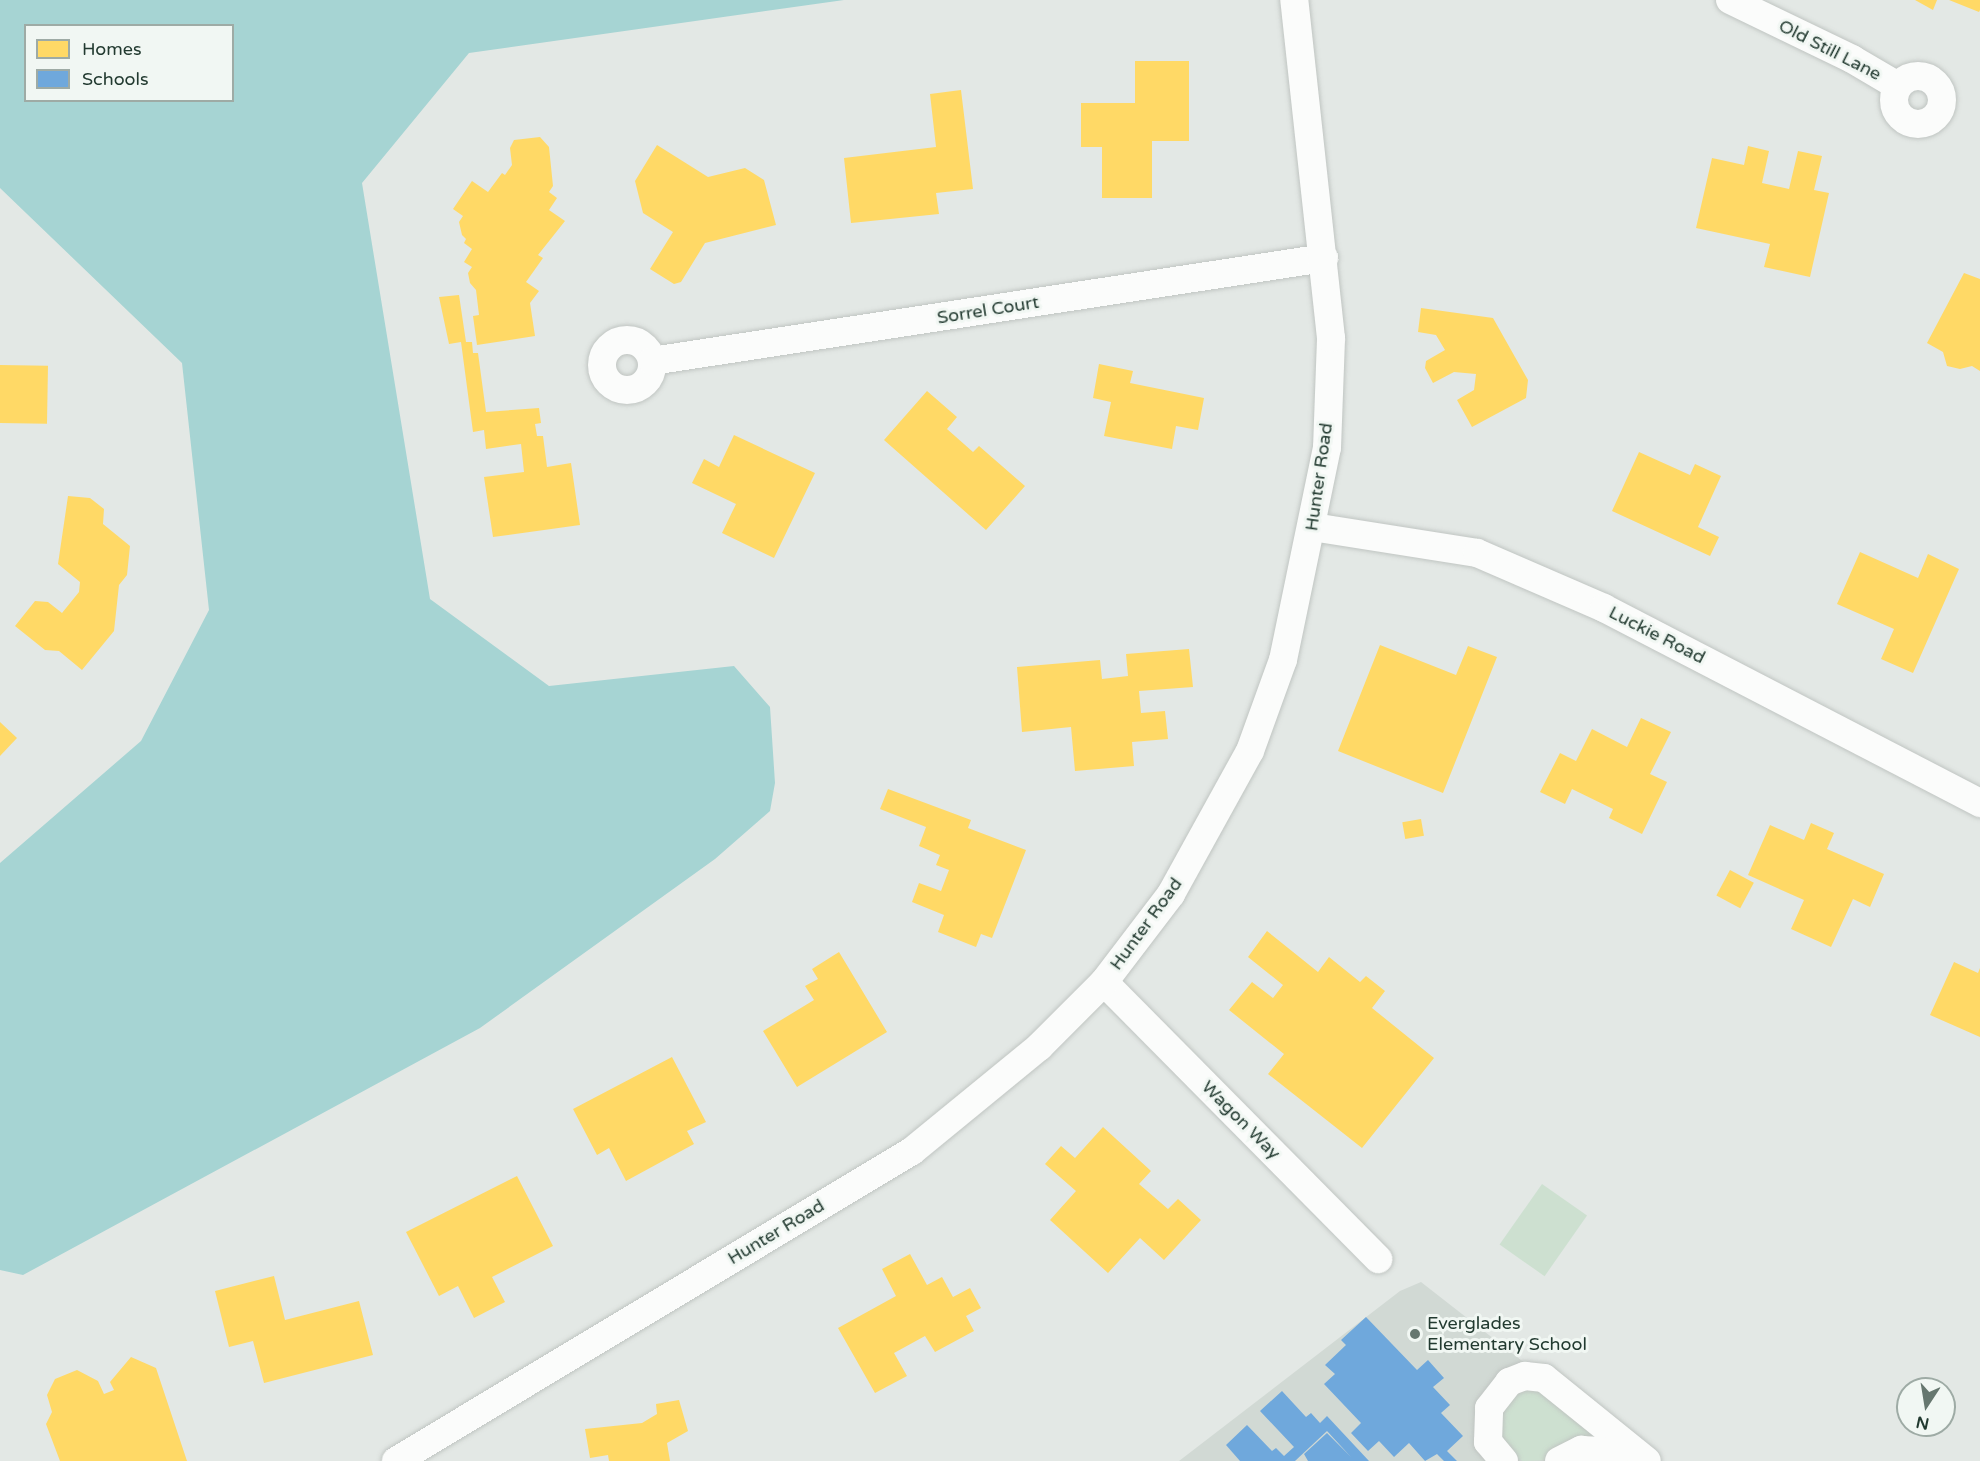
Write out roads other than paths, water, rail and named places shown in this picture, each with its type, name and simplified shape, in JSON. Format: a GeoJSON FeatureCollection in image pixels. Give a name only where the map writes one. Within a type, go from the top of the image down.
{"type":"FeatureCollection","features":[{"type":"Feature","properties":{"kind":"street","name":"Hunter Road"},"geometry":{"type":"LineString","coordinates":[[412,1457],[912,1151],[1040,1047],[1104,982],[1171,894],[1250,751],[1283,660],[1314,527],[1328,437],[1331,338],[1294,0]]}},
{"type":"Feature","properties":{"kind":"street","name":"Old Still Lane"},"geometry":{"type":"LineString","coordinates":[[1730,0],[1852,59],[1898,86]]}},
{"type":"Feature","properties":{"kind":"street","name":"Sorrel Court"},"geometry":{"type":"LineString","coordinates":[[652,361],[1324,258]]}},
{"type":"Feature","properties":{"kind":"street","name":"Luckie Road"},"geometry":{"type":"LineString","coordinates":[[1314,527],[1477,553],[1604,608],[1980,802]]}},
{"type":"Feature","properties":{"kind":"street","name":"Wagon Way"},"geometry":{"type":"LineString","coordinates":[[1104,982],[1378,1259]]}},
{"type":"Feature","properties":{"kind":"street"},"geometry":{"type":"LineString","coordinates":[[1504,1461],[1488,1442],[1489,1408],[1509,1382],[1526,1376],[1544,1378],[1647,1461]]}},
{"type":"Feature","properties":{"kind":"street"},"geometry":{"type":"LineString","coordinates":[[1559,1461],[1581,1450],[1601,1451],[1613,1461]]}},
{"type":"Feature","properties":{"kind":"water"},"geometry":{"type":"Polygon","coordinates":[[[0,0],[844,0],[469,53],[362,183],[430,599],[549,686],[734,666],[770,707],[775,783],[770,811],[715,859],[480,1028],[23,1275],[0,1270],[0,863],[141,741],[209,610],[182,363],[0,188],[0,0]]]}},
{"type":"Feature","properties":{"kind":"place","name":"Everglades Elementary School"},"geometry":{"type":"Point","coordinates":[1415,1334]}}]}
